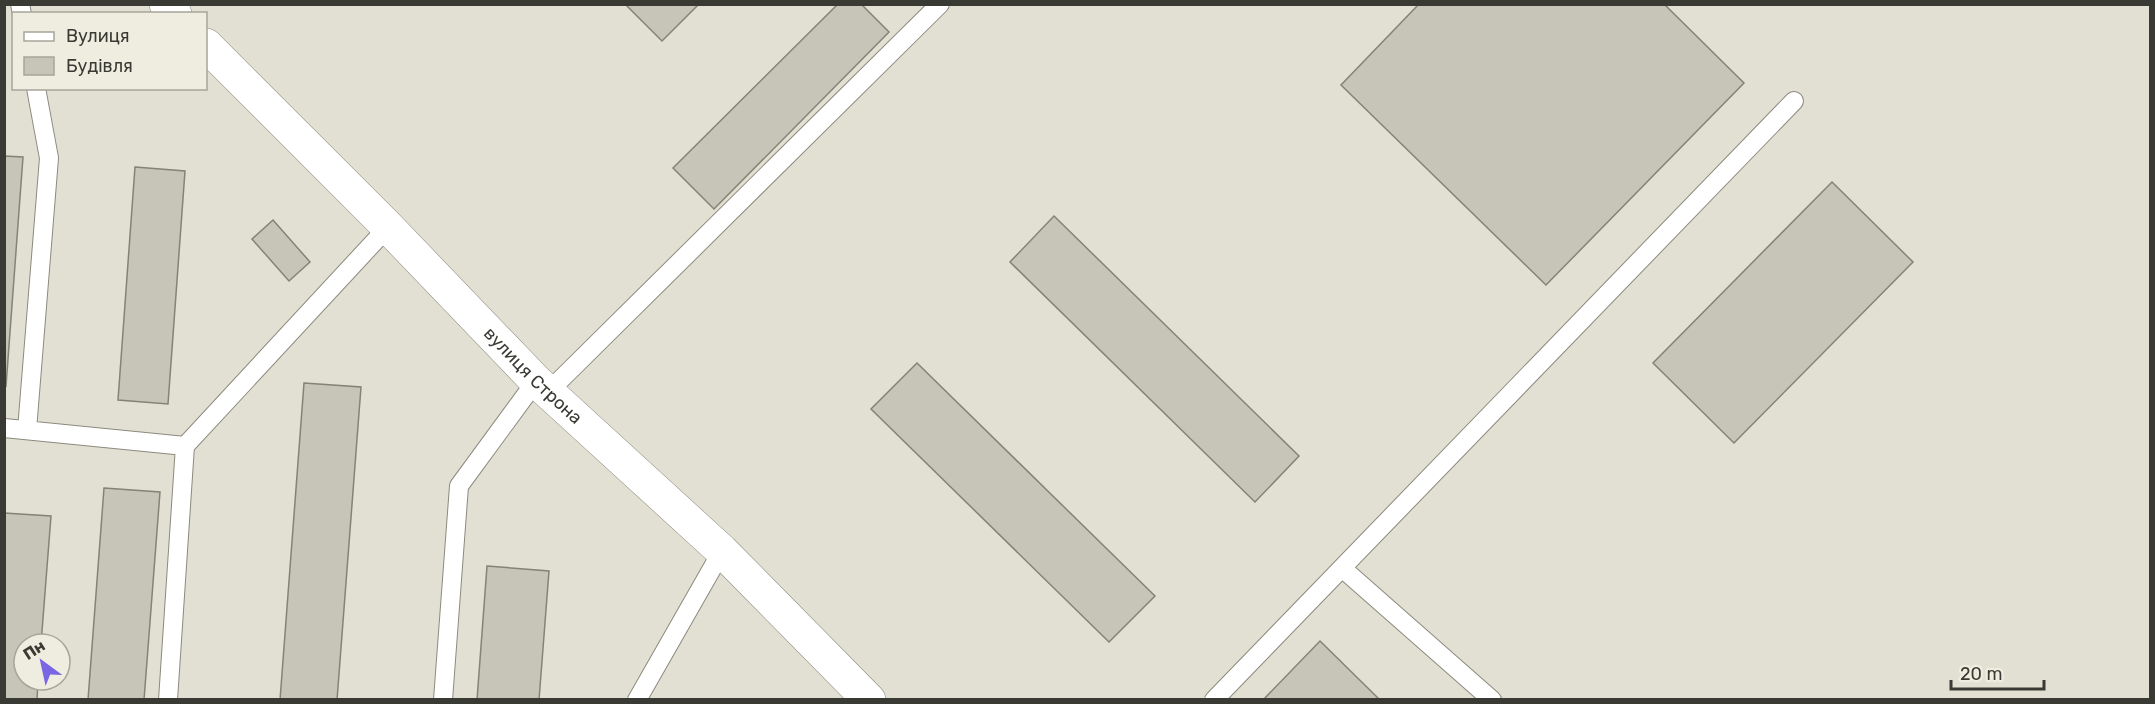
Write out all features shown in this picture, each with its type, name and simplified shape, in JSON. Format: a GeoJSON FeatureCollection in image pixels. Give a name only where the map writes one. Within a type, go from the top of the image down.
{"type":"FeatureCollection","features":[{"type":"Feature","properties":{"kind":"street","name":"вулиця Строна"},"geometry":{"type":"LineString","coordinates":[[207,46],[388,227],[542,387],[722,550],[869,699]]}},
{"type":"Feature","properties":{"kind":"lane"},"geometry":{"type":"LineString","coordinates":[[443,699],[459,486],[542,387],[940,4]]}},
{"type":"Feature","properties":{"kind":"lane"},"geometry":{"type":"LineString","coordinates":[[27,430],[49,158],[36,90]]}},
{"type":"Feature","properties":{"kind":"lane"},"geometry":{"type":"LineString","coordinates":[[1214,699],[1794,101]]}},
{"type":"Feature","properties":{"kind":"lane"},"geometry":{"type":"LineString","coordinates":[[168,699],[185,446],[388,227]]}},
{"type":"Feature","properties":{"kind":"lane"},"geometry":{"type":"LineString","coordinates":[[4,428],[185,446]]}},
{"type":"Feature","properties":{"kind":"lane"},"geometry":{"type":"LineString","coordinates":[[637,699],[722,550]]}},
{"type":"Feature","properties":{"kind":"lane"},"geometry":{"type":"LineString","coordinates":[[1342,568],[1492,699]]}},
{"type":"Feature","properties":{"kind":"building"},"geometry":{"type":"Polygon","coordinates":[[[625,4],[699,4],[662,41],[625,4]]]}},
{"type":"Feature","properties":{"kind":"building"},"geometry":{"type":"Polygon","coordinates":[[[838,4],[861,4],[889,32],[714,209],[673,168],[838,4]]]}},
{"type":"Feature","properties":{"kind":"building"},"geometry":{"type":"Polygon","coordinates":[[[1419,4],[1664,4],[1744,83],[1546,285],[1341,85],[1419,4]]]}},
{"type":"Feature","properties":{"kind":"building"},"geometry":{"type":"Polygon","coordinates":[[[4,156],[23,157],[6,386],[4,385],[4,156]]]}},
{"type":"Feature","properties":{"kind":"building"},"geometry":{"type":"Polygon","coordinates":[[[135,167],[185,171],[168,404],[118,400],[135,167]]]}},
{"type":"Feature","properties":{"kind":"building"},"geometry":{"type":"Polygon","coordinates":[[[1832,182],[1913,262],[1734,443],[1653,363],[1832,182]]]}},
{"type":"Feature","properties":{"kind":"building"},"geometry":{"type":"Polygon","coordinates":[[[1054,216],[1299,456],[1255,502],[1010,262],[1054,216]]]}},
{"type":"Feature","properties":{"kind":"building"},"geometry":{"type":"Polygon","coordinates":[[[273,220],[310,262],[289,281],[252,239],[273,220]]]}},
{"type":"Feature","properties":{"kind":"building"},"geometry":{"type":"Polygon","coordinates":[[[917,363],[1155,596],[1109,642],[871,409],[917,363]]]}},
{"type":"Feature","properties":{"kind":"building"},"geometry":{"type":"Polygon","coordinates":[[[304,383],[361,387],[337,700],[280,700],[304,383]]]}},
{"type":"Feature","properties":{"kind":"building"},"geometry":{"type":"Polygon","coordinates":[[[104,488],[160,492],[144,700],[88,700],[104,488]]]}},
{"type":"Feature","properties":{"kind":"building"},"geometry":{"type":"Polygon","coordinates":[[[4,513],[51,516],[42,632],[12,632],[12,692],[37,692],[37,700],[4,700],[4,513]]]}},
{"type":"Feature","properties":{"kind":"building"},"geometry":{"type":"Polygon","coordinates":[[[487,566],[549,571],[539,700],[477,700],[487,566]]]}},
{"type":"Feature","properties":{"kind":"building"},"geometry":{"type":"Polygon","coordinates":[[[1320,641],[1380,700],[1263,700],[1320,641]]]}}]}
